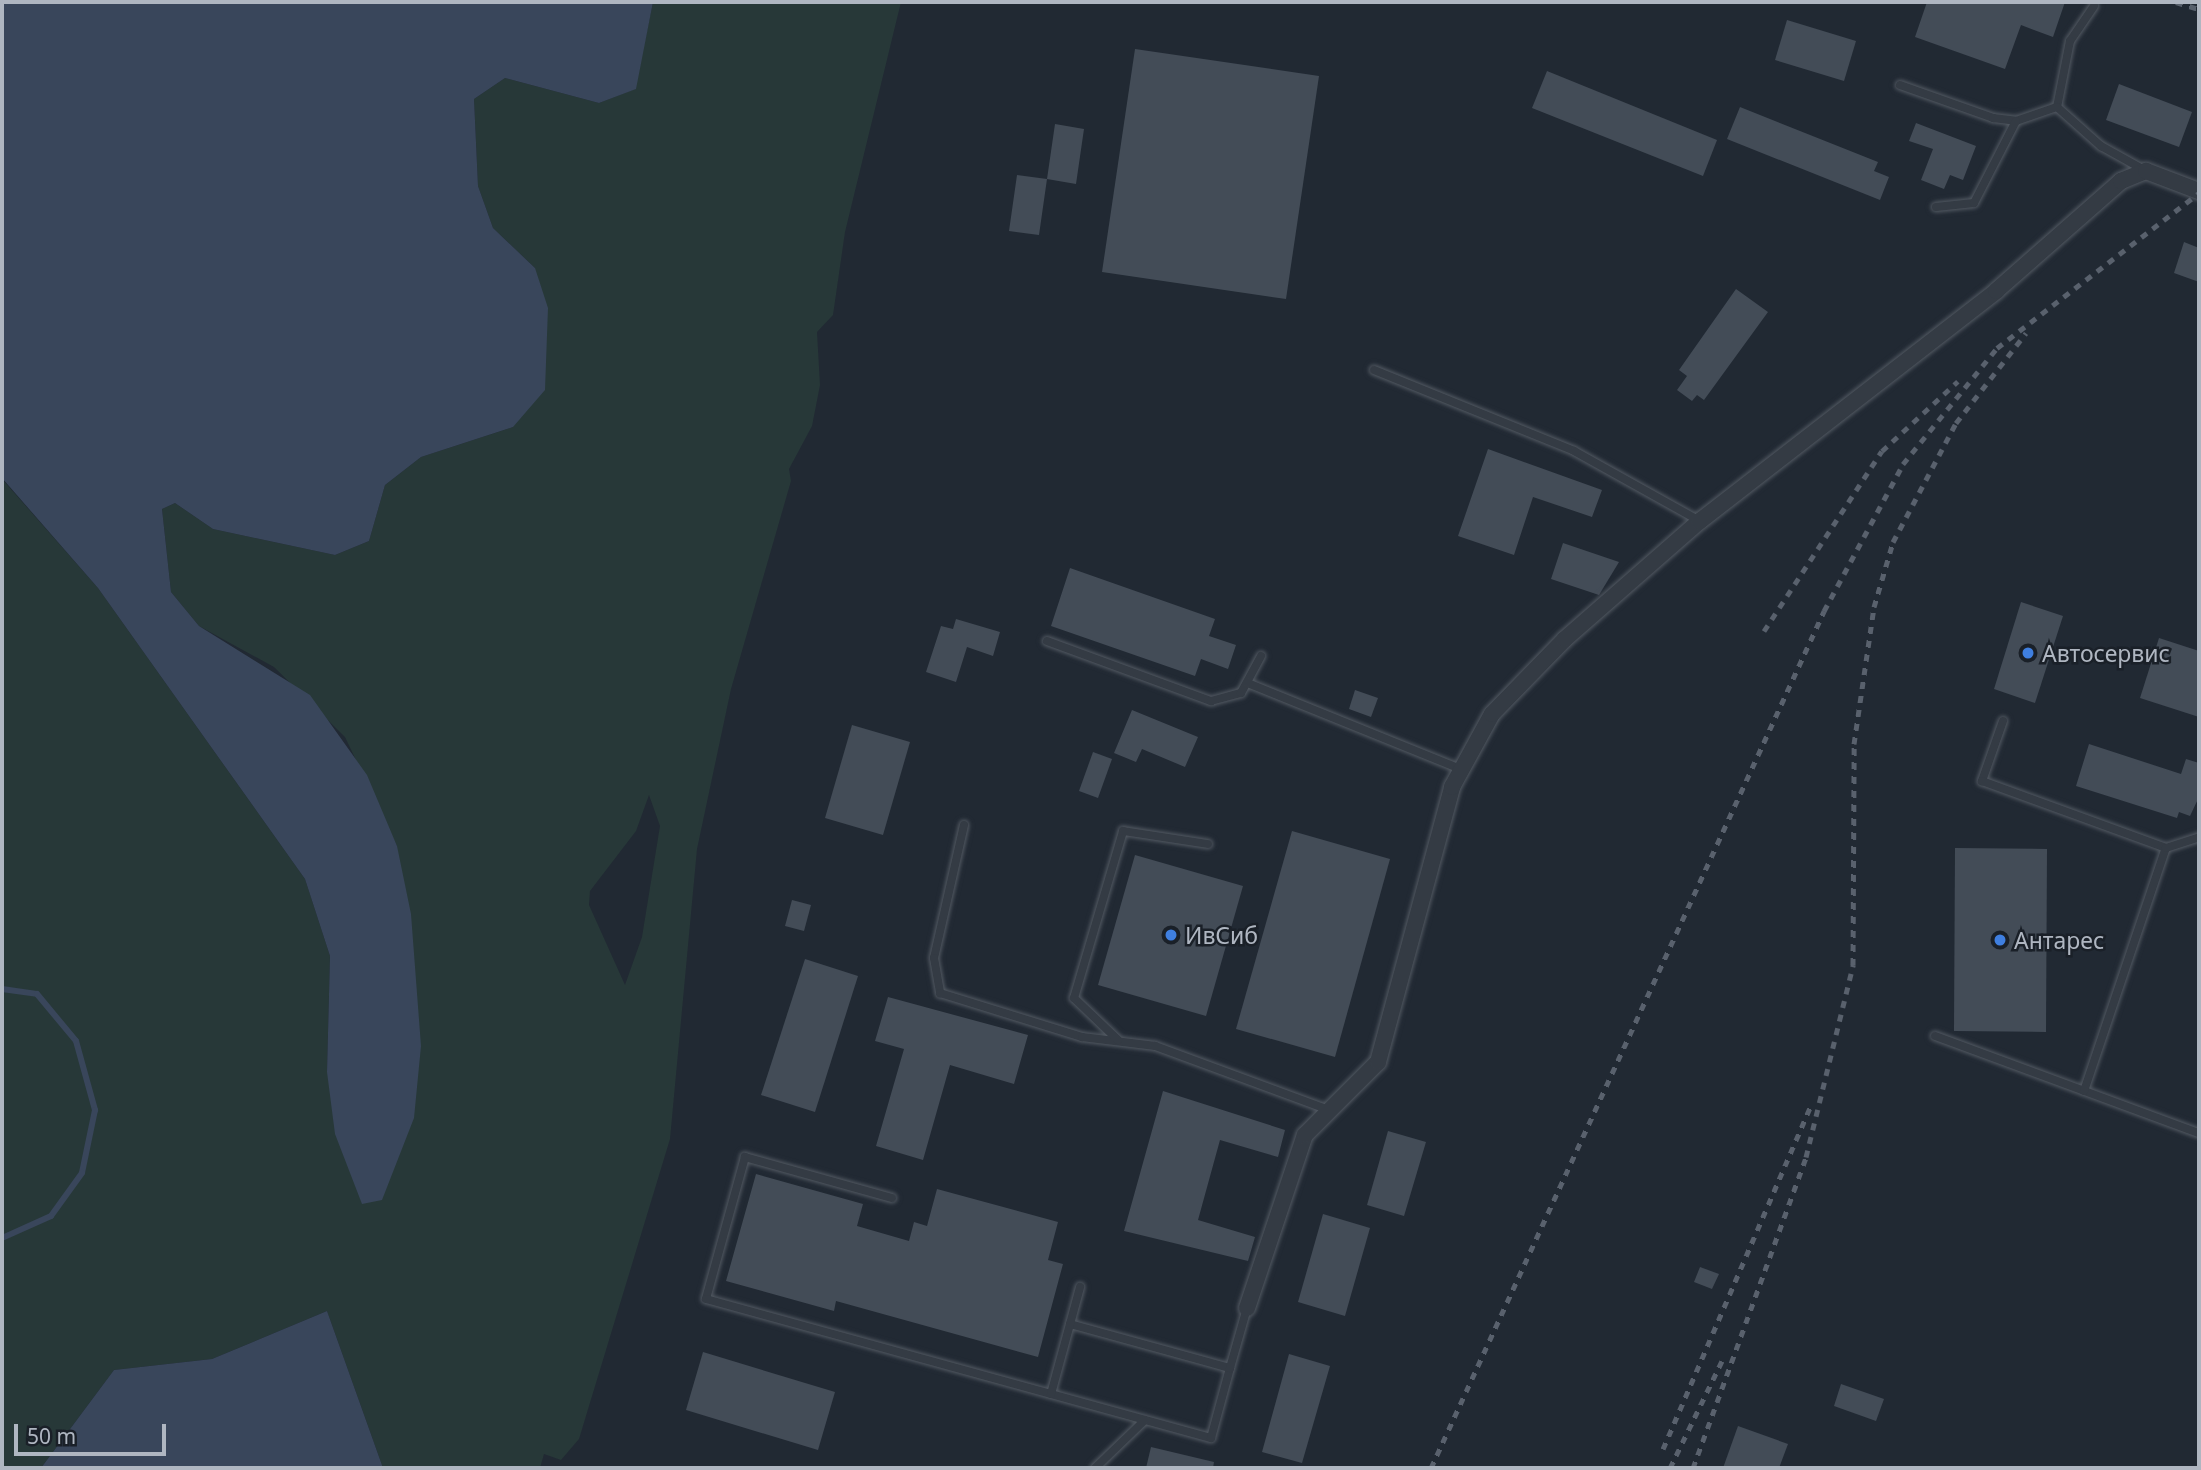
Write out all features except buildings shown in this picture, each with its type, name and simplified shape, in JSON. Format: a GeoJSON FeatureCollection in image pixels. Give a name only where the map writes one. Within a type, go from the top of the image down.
{"type":"FeatureCollection","features":[{"type":"Feature","properties":{"kind":"street"},"geometry":{"type":"LineString","coordinates":[[1247,1308],[1306,1135],[1378,1062],[1460,769],[1492,714],[1565,639],[1700,521],[1974,309],[2121,181],[2146,171],[2199,191]]}},
{"type":"Feature","properties":{"kind":"lane"},"geometry":{"type":"LineString","coordinates":[[2057,107],[2070,41],[2094,6]]}},
{"type":"Feature","properties":{"kind":"lane"},"geometry":{"type":"LineString","coordinates":[[1900,85],[2016,121],[2057,107]]}},
{"type":"Feature","properties":{"kind":"lane"},"geometry":{"type":"LineString","coordinates":[[2057,107],[2101,146],[2146,171]]}},
{"type":"Feature","properties":{"kind":"lane"},"geometry":{"type":"LineString","coordinates":[[1936,207],[1975,203],[2016,121]]}},
{"type":"Feature","properties":{"kind":"lane"},"geometry":{"type":"LineString","coordinates":[[1374,370],[1574,452],[1700,521]]}},
{"type":"Feature","properties":{"kind":"lane"},"geometry":{"type":"LineString","coordinates":[[1047,641],[1211,701],[1227,700],[1250,684],[1261,656]]}},
{"type":"Feature","properties":{"kind":"lane"},"geometry":{"type":"LineString","coordinates":[[1250,684],[1460,769]]}},
{"type":"Feature","properties":{"kind":"lane"},"geometry":{"type":"LineString","coordinates":[[2003,721],[1982,781],[2166,848],[2199,837]]}},
{"type":"Feature","properties":{"kind":"lane"},"geometry":{"type":"LineString","coordinates":[[964,825],[934,958],[940,993],[1082,1037],[1155,1046],[1329,1110]]}},
{"type":"Feature","properties":{"kind":"lane"},"geometry":{"type":"LineString","coordinates":[[1118,1040],[1074,998],[1123,831],[1208,844]]}},
{"type":"Feature","properties":{"kind":"lane"},"geometry":{"type":"LineString","coordinates":[[2084,1091],[2166,848]]}},
{"type":"Feature","properties":{"kind":"lane"},"geometry":{"type":"LineString","coordinates":[[1935,1036],[2199,1133]]}},
{"type":"Feature","properties":{"kind":"lane"},"geometry":{"type":"LineString","coordinates":[[892,1198],[745,1157],[706,1299],[1211,1438],[1247,1308]]}},
{"type":"Feature","properties":{"kind":"lane"},"geometry":{"type":"LineString","coordinates":[[1051,1394],[1080,1287]]}},
{"type":"Feature","properties":{"kind":"lane"},"geometry":{"type":"LineString","coordinates":[[1070,1324],[1230,1368]]}},
{"type":"Feature","properties":{"kind":"lane"},"geometry":{"type":"LineString","coordinates":[[1095,1468],[1145,1420]]}},
{"type":"Feature","properties":{"kind":"shaded area"},"geometry":{"type":"Polygon","coordinates":[[[653,2],[901,2],[845,232],[833,315],[817,332],[820,385],[812,426],[789,469],[791,481],[731,689],[697,849],[670,1139],[579,1439],[561,1460],[544,1454],[540,1468],[383,1468],[327,1311],[212,1359],[114,1370],[41,1468],[2,1468],[2,479],[98,588],[305,879],[330,956],[327,1072],[397,846],[345,737],[274,667],[199,626],[171,592],[162,509],[175,503],[213,529],[335,555],[369,541],[385,485],[421,457],[513,427],[535,268],[493,228],[478,186],[474,99],[505,78],[599,103],[635,89],[653,2]],[[649,795],[636,831],[590,891],[589,905],[625,985],[642,937],[660,826],[649,795]]]}},
{"type":"Feature","properties":{"kind":"water"},"geometry":{"type":"Polygon","coordinates":[[[2,2],[653,2],[636,89],[599,103],[505,78],[474,99],[478,186],[493,228],[535,268],[548,308],[545,390],[513,427],[421,457],[385,485],[369,541],[335,555],[213,529],[175,503],[162,509],[171,592],[199,626],[310,695],[367,775],[397,846],[411,914],[421,1046],[414,1118],[382,1200],[362,1204],[335,1134],[327,1072],[330,956],[305,879],[98,588],[2,478],[2,2]]]}},
{"type":"Feature","properties":{"kind":"water"},"geometry":{"type":"Polygon","coordinates":[[[327,1311],[383,1468],[41,1468],[114,1370],[212,1359],[327,1311]]]}},
{"type":"Feature","properties":{"kind":"waterway"},"geometry":{"type":"LineString","coordinates":[[2,989],[37,994],[76,1041],[95,1110],[82,1173],[51,1216],[2,1238]]}},
{"type":"Feature","properties":{"kind":"railway"},"geometry":{"type":"LineString","coordinates":[[2176,2],[2199,9]]}},
{"type":"Feature","properties":{"kind":"railway"},"geometry":{"type":"LineString","coordinates":[[1431,1468],[1824,611],[1903,464],[1997,348],[2199,193]]}},
{"type":"Feature","properties":{"kind":"railway"},"geometry":{"type":"LineString","coordinates":[[1693,1468],[1806,1157],[1853,965],[1854,744],[1874,607],[1893,542],[1956,423],[2026,333]]}},
{"type":"Feature","properties":{"kind":"railway"},"geometry":{"type":"LineString","coordinates":[[1764,631],[1882,451],[1958,381]]}},
{"type":"Feature","properties":{"kind":"railway"},"geometry":{"type":"LineString","coordinates":[[1663,1449],[1812,1103]]}},
{"type":"Feature","properties":{"kind":"railway"},"geometry":{"type":"LineString","coordinates":[[1670,1468],[1722,1361]]}},
{"type":"Feature","properties":{"kind":"place","name":"Автосервис"},"geometry":{"type":"Point","coordinates":[2028,653]}},
{"type":"Feature","properties":{"kind":"place","name":"ИвСиб"},"geometry":{"type":"Point","coordinates":[1171,935]}},
{"type":"Feature","properties":{"kind":"place","name":"Антарес"},"geometry":{"type":"Point","coordinates":[2000,940]}}]}
